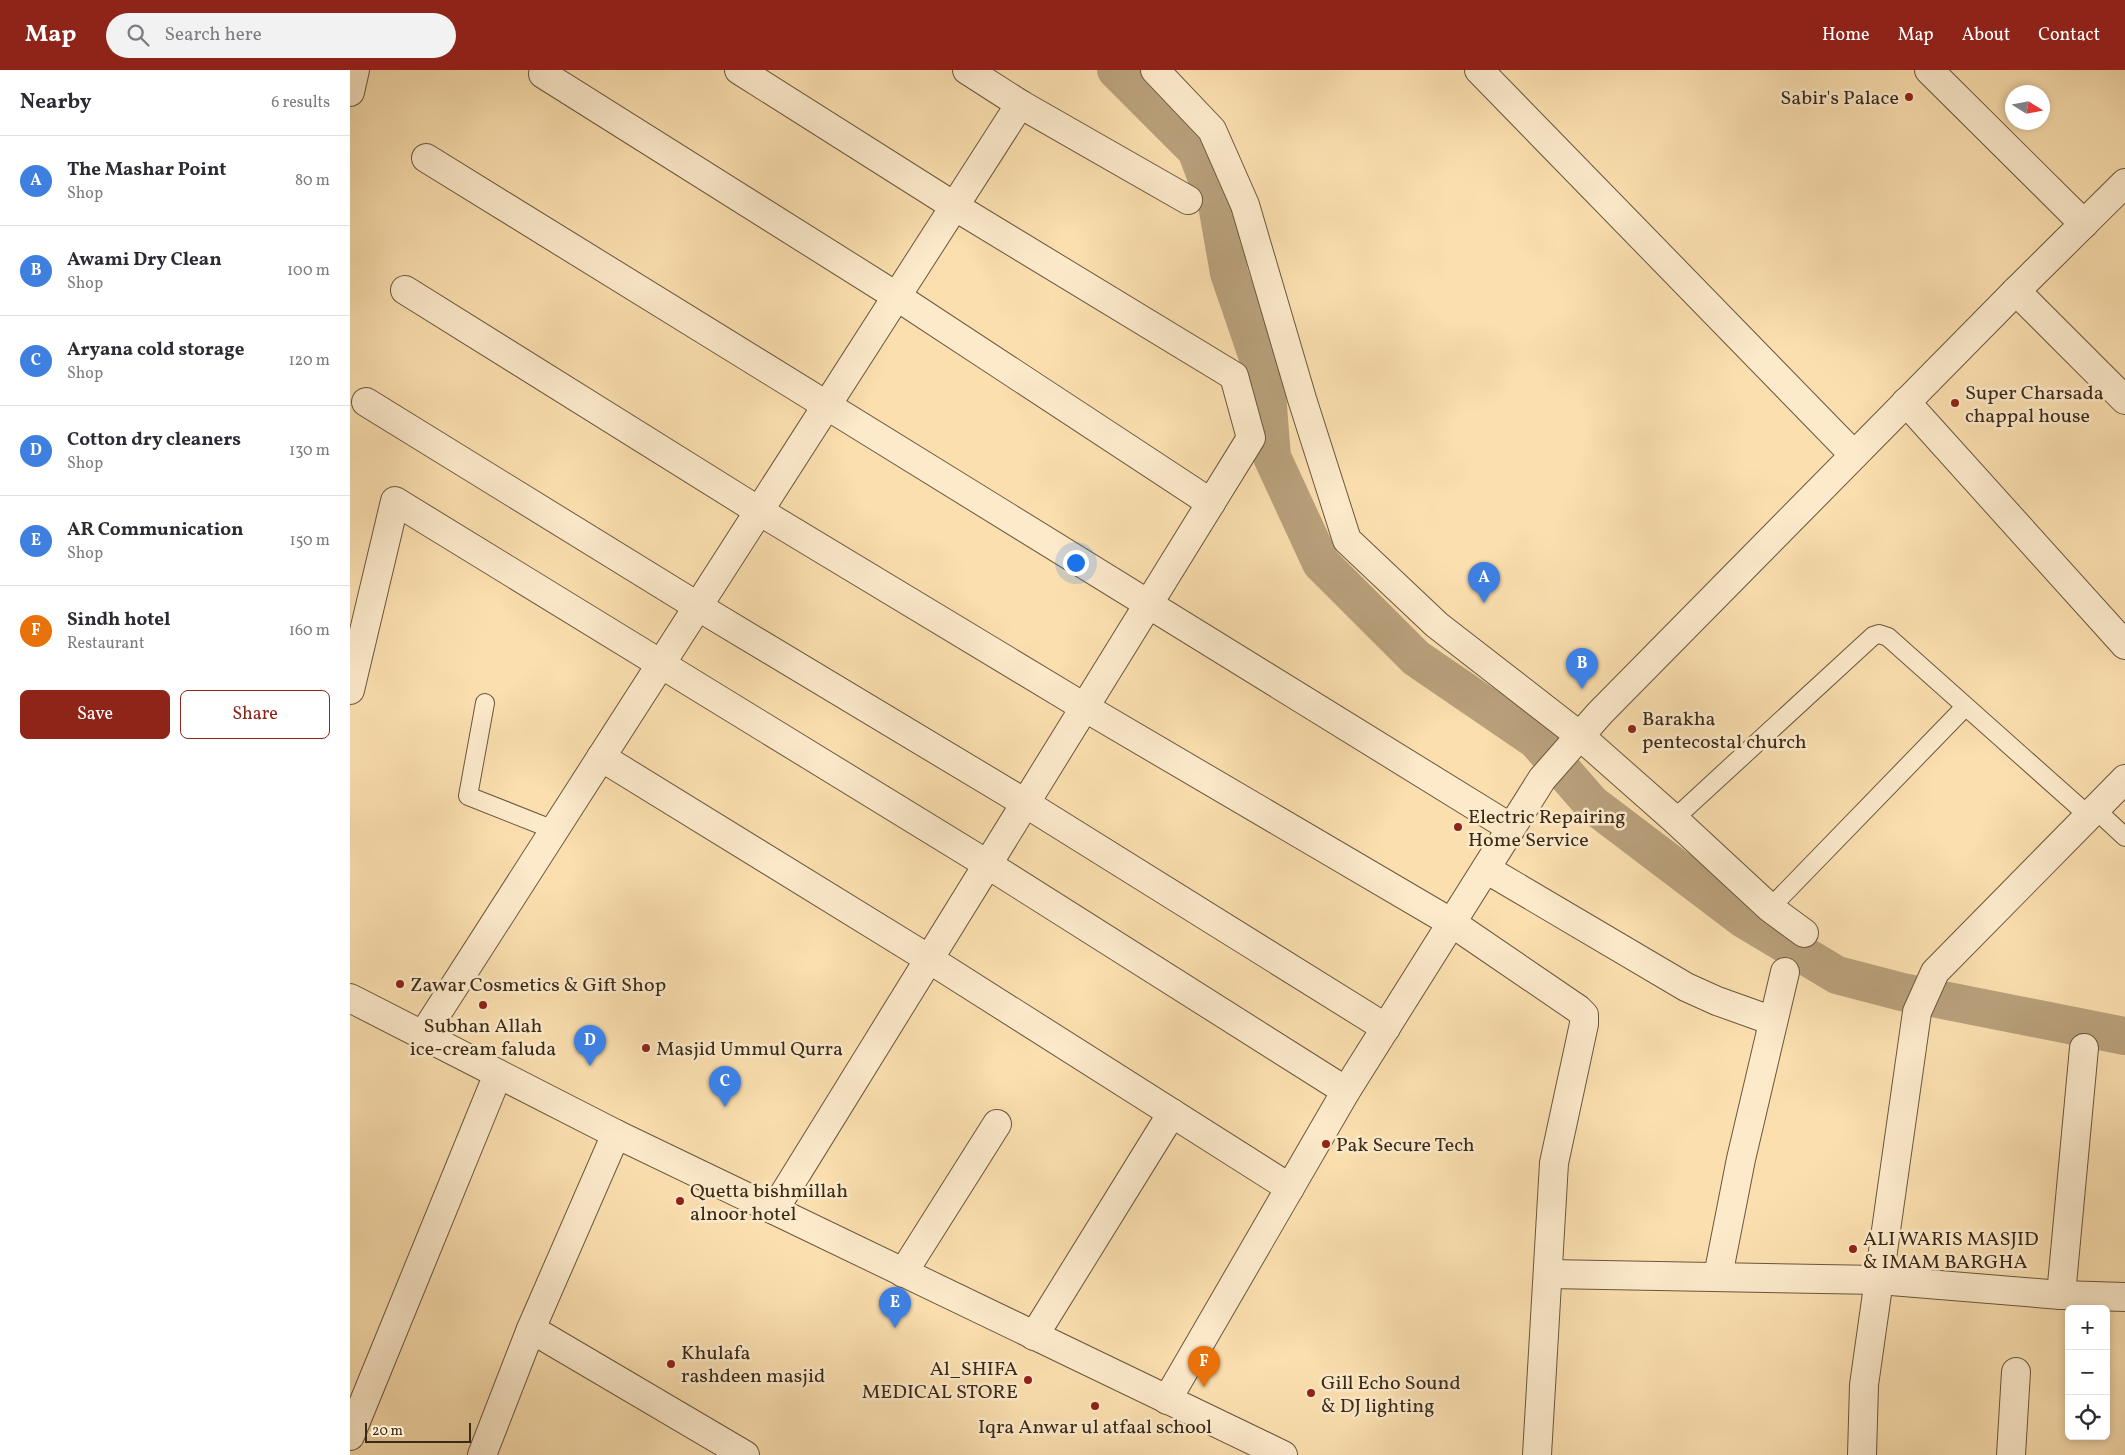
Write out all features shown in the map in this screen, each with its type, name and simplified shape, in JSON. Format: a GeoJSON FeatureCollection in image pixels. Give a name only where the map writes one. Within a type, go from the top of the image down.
{"type":"FeatureCollection","features":[{"type":"Feature","properties":{"kind":"street"},"geometry":{"type":"LineString","coordinates":[[350,92],[356,70]]}},
{"type":"Feature","properties":{"kind":"street"},"geometry":{"type":"LineString","coordinates":[[739,70],[954,206],[1234,376],[1251,438],[774,1210]]}},
{"type":"Feature","properties":{"kind":"street"},"geometry":{"type":"LineString","coordinates":[[967,70],[1020,104],[1188,200]]}},
{"type":"Feature","properties":{"kind":"street"},"geometry":{"type":"LineString","coordinates":[[1156,70],[1212,130],[1245,205],[1302,399],[1347,540],[1437,625],[1674,819],[1770,908],[1804,933]]}},
{"type":"Feature","properties":{"kind":"street"},"geometry":{"type":"LineString","coordinates":[[1479,70],[1854,455]]}},
{"type":"Feature","properties":{"kind":"street"},"geometry":{"type":"LineString","coordinates":[[1929,70],[2084,224]]}},
{"type":"Feature","properties":{"kind":"street"},"geometry":{"type":"LineString","coordinates":[[543,74],[896,296],[1211,503]]}},
{"type":"Feature","properties":{"kind":"street"},"geometry":{"type":"LineString","coordinates":[[423,1036],[1020,104]]}},
{"type":"Feature","properties":{"kind":"street"},"geometry":{"type":"LineString","coordinates":[[426,158],[1150,602],[1511,828]]}},
{"type":"Feature","properties":{"kind":"street"},"geometry":{"type":"LineString","coordinates":[[1166,1400],[1346,1091],[1542,779],[1600,713],[2125,183]]}},
{"type":"Feature","properties":{"kind":"street"},"geometry":{"type":"LineString","coordinates":[[405,290],[759,511],[1084,707],[1452,923],[1578,1009],[1584,1016],[1584,1024],[1554,1163],[1537,1455]]}},
{"type":"Feature","properties":{"kind":"street"},"geometry":{"type":"LineString","coordinates":[[2016,291],[2125,400]]}},
{"type":"Feature","properties":{"kind":"street"},"geometry":{"type":"LineString","coordinates":[[366,402],[1025,804],[1386,1028]]}},
{"type":"Feature","properties":{"kind":"street"},"geometry":{"type":"LineString","coordinates":[[1906,402],[2125,645]]}},
{"type":"Feature","properties":{"kind":"street"},"geometry":{"type":"LineString","coordinates":[[350,690],[395,501],[987,864],[1346,1091]]}},
{"type":"Feature","properties":{"kind":"street"},"geometry":{"type":"LineString","coordinates":[[600,757],[929,959],[1290,1188]]}},
{"type":"Feature","properties":{"kind":"street"},"geometry":{"type":"LineString","coordinates":[[1862,1455],[1864,1385],[1917,1012],[1935,972],[2125,780]]}},
{"type":"Feature","properties":{"kind":"street"},"geometry":{"type":"LineString","coordinates":[[1486,869],[1686,987],[1717,1001],[1773,1021]]}},
{"type":"Feature","properties":{"kind":"street"},"geometry":{"type":"LineString","coordinates":[[1718,1276],[1741,1159],[1786,972]]}},
{"type":"Feature","properties":{"kind":"street"},"geometry":{"type":"LineString","coordinates":[[350,998],[616,1134],[1283,1455]]}},
{"type":"Feature","properties":{"kind":"street"},"geometry":{"type":"LineString","coordinates":[[2061,1295],[2084,1048]]}},
{"type":"Feature","properties":{"kind":"street"},"geometry":{"type":"LineString","coordinates":[[350,1436],[498,1074]]}},
{"type":"Feature","properties":{"kind":"street"},"geometry":{"type":"LineString","coordinates":[[1034,1336],[1172,1113]]}},
{"type":"Feature","properties":{"kind":"street"},"geometry":{"type":"LineString","coordinates":[[904,1273],[997,1124]]}},
{"type":"Feature","properties":{"kind":"street"},"geometry":{"type":"LineString","coordinates":[[482,1455],[531,1329],[616,1134]]}},
{"type":"Feature","properties":{"kind":"street"},"geometry":{"type":"LineString","coordinates":[[1549,1274],[1879,1280],[2061,1295],[2125,1297]]}},
{"type":"Feature","properties":{"kind":"street"},"geometry":{"type":"LineString","coordinates":[[531,1329],[745,1455]]}},
{"type":"Feature","properties":{"kind":"street"},"geometry":{"type":"LineString","coordinates":[[2011,1455],[2016,1372]]}},
{"type":"Feature","properties":{"kind":"lane"},"geometry":{"type":"LineString","coordinates":[[1674,819],[1873,636],[1878,634],[1888,637],[1965,707],[2092,813],[2125,837]]}},
{"type":"Feature","properties":{"kind":"lane"},"geometry":{"type":"LineString","coordinates":[[484,703],[468,796],[554,830]]}},
{"type":"Feature","properties":{"kind":"lane"},"geometry":{"type":"LineString","coordinates":[[1770,908],[1965,707]]}},
{"type":"Feature","properties":{"kind":"waterway"},"geometry":{"type":"LineString","coordinates":[[1116,70],[1196,150],[1217,205],[1229,273],[1266,381],[1272,457],[1321,563],[1416,658],[1536,740],[1592,804],[1745,920],[1837,975],[1902,992],[2125,1036]]}},
{"type":"Feature","properties":{"kind":"place","name":"Sabir's Palace"},"geometry":{"type":"Point","coordinates":[1909,97]}},
{"type":"Feature","properties":{"kind":"place","name":"Super Charsada chappal house"},"geometry":{"type":"Point","coordinates":[1955,403]}},
{"type":"Feature","properties":{"kind":"place","name":"The Mashar Point"},"geometry":{"type":"Point","coordinates":[1484,603]}},
{"type":"Feature","properties":{"kind":"place","name":"Awami Dry Clean"},"geometry":{"type":"Point","coordinates":[1582,689]}},
{"type":"Feature","properties":{"kind":"place","name":"Barakha pentecostal church"},"geometry":{"type":"Point","coordinates":[1632,729]}},
{"type":"Feature","properties":{"kind":"place","name":"Electric Repairing Home Service"},"geometry":{"type":"Point","coordinates":[1458,827]}},
{"type":"Feature","properties":{"kind":"place","name":"Zawar Cosmetics & Gift Shop"},"geometry":{"type":"Point","coordinates":[400,984]}},
{"type":"Feature","properties":{"kind":"place","name":"Subhan Allah ice-cream faluda"},"geometry":{"type":"Point","coordinates":[483,1005]}},
{"type":"Feature","properties":{"kind":"place","name":"Masjid Ummul Qurra"},"geometry":{"type":"Point","coordinates":[646,1048]}},
{"type":"Feature","properties":{"kind":"place","name":"Cotton dry cleaners"},"geometry":{"type":"Point","coordinates":[590,1066]}},
{"type":"Feature","properties":{"kind":"place","name":"Aryana cold storage"},"geometry":{"type":"Point","coordinates":[725,1107]}},
{"type":"Feature","properties":{"kind":"place","name":"Pak Secure Tech"},"geometry":{"type":"Point","coordinates":[1326,1144]}},
{"type":"Feature","properties":{"kind":"place","name":"Quetta bishmillah alnoor hotel"},"geometry":{"type":"Point","coordinates":[680,1201]}},
{"type":"Feature","properties":{"kind":"place","name":"ALI WARIS MASJID & IMAM BARGHA"},"geometry":{"type":"Point","coordinates":[1853,1249]}},
{"type":"Feature","properties":{"kind":"place","name":"AR Communication"},"geometry":{"type":"Point","coordinates":[895,1328]}},
{"type":"Feature","properties":{"kind":"place","name":"Khulafa rashdeen masjid"},"geometry":{"type":"Point","coordinates":[671,1364]}},
{"type":"Feature","properties":{"kind":"place","name":"Al_SHIFA MEDICAL STORE"},"geometry":{"type":"Point","coordinates":[1028,1380]}},
{"type":"Feature","properties":{"kind":"place","name":"Sindh hotel"},"geometry":{"type":"Point","coordinates":[1204,1387]}},
{"type":"Feature","properties":{"kind":"place","name":"Gill Echo Sound & DJ lighting"},"geometry":{"type":"Point","coordinates":[1311,1393]}},
{"type":"Feature","properties":{"kind":"place","name":"Iqra Anwar ul atfaal school"},"geometry":{"type":"Point","coordinates":[1095,1406]}}]}
